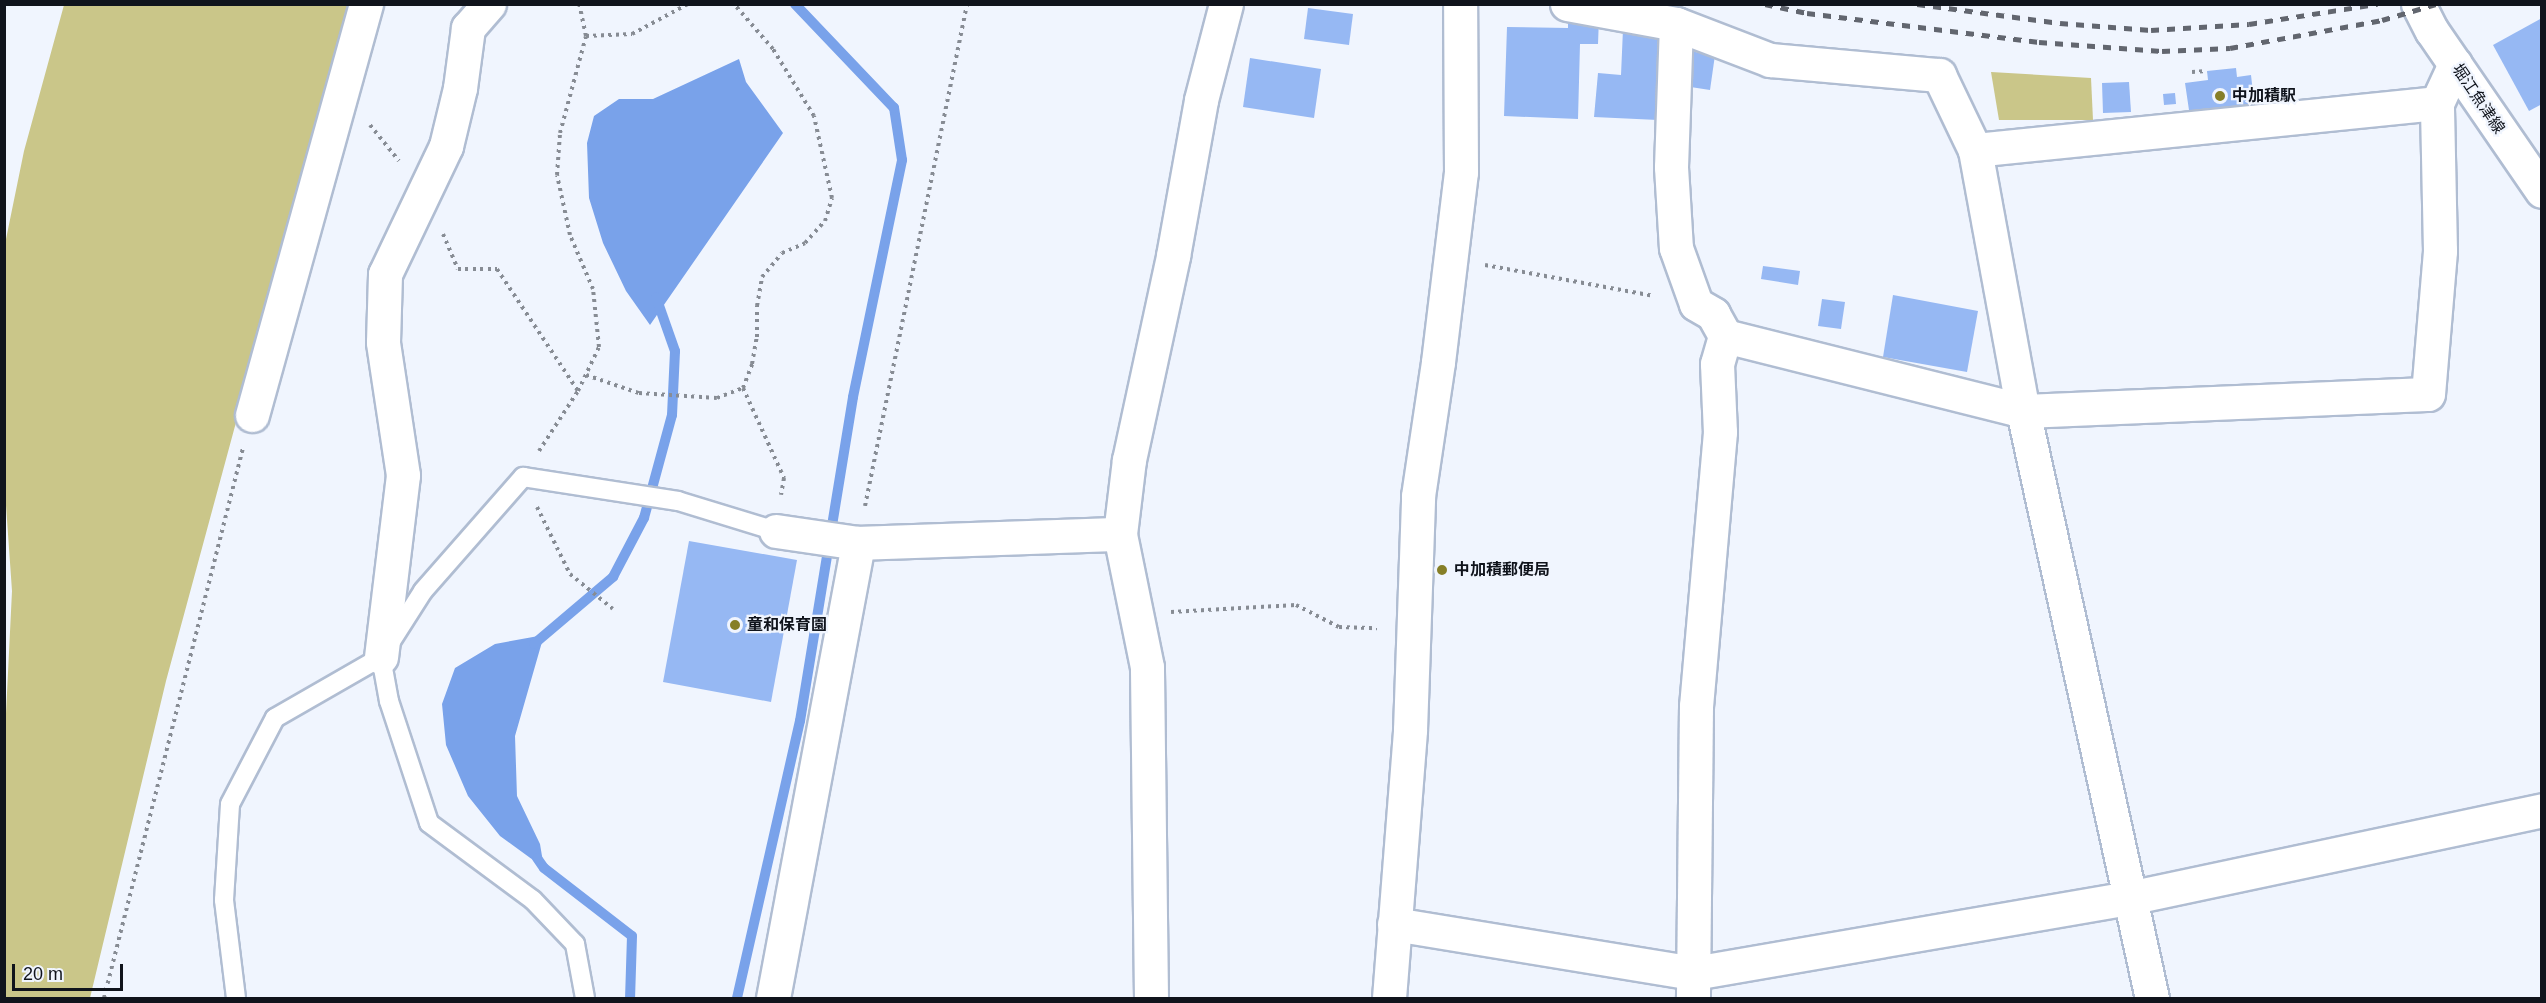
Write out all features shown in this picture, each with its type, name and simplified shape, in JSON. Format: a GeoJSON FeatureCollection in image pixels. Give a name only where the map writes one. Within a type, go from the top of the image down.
{"type":"FeatureCollection","features":[{"type":"Feature","properties":{"kind":"street"},"geometry":{"type":"LineString","coordinates":[[252,415],[344,91],[366,4]]}},
{"type":"Feature","properties":{"kind":"street"},"geometry":{"type":"LineString","coordinates":[[381,657],[402,475],[383,342],[385,274],[446,146],[460,88],[468,28],[489,4]]}},
{"type":"Feature","properties":{"kind":"street"},"geometry":{"type":"LineString","coordinates":[[1151,999],[1147,668],[1120,534],[1129,460],[1173,256],[1201,100],[1226,4]]}},
{"type":"Feature","properties":{"kind":"street"},"geometry":{"type":"LineString","coordinates":[[1389,999],[1410,730],[1418,496],[1461,172],[1460,4]]}},
{"type":"Feature","properties":{"kind":"street"},"geometry":{"type":"LineString","coordinates":[[1567,4],[1676,24],[1770,60],[1939,75],[1975,150],[2023,411],[2152,999]]}},
{"type":"Feature","properties":{"kind":"street","name":"堀江魚津線"},"geometry":{"type":"LineString","coordinates":[[2418,4],[2455,64],[2541,191]]}},
{"type":"Feature","properties":{"kind":"street"},"geometry":{"type":"LineString","coordinates":[[1676,24],[1671,167],[1676,249],[1696,304],[1713,314],[1725,336],[1717,364],[1720,432],[1696,706],[1693,986]]}},
{"type":"Feature","properties":{"kind":"street"},"geometry":{"type":"LineString","coordinates":[[1725,336],[2023,411],[2428,394],[2440,251],[2437,103],[2455,64]]}},
{"type":"Feature","properties":{"kind":"street"},"geometry":{"type":"LineString","coordinates":[[1975,150],[2437,103]]}},
{"type":"Feature","properties":{"kind":"street"},"geometry":{"type":"LineString","coordinates":[[776,531],[858,543],[1120,534]]}},
{"type":"Feature","properties":{"kind":"street"},"geometry":{"type":"LineString","coordinates":[[773,999],[858,543]]}},
{"type":"Feature","properties":{"kind":"street"},"geometry":{"type":"LineString","coordinates":[[1394,924],[1693,986],[2129,898],[2541,810]]}},
{"type":"Feature","properties":{"kind":"lane"},"geometry":{"type":"LineString","coordinates":[[236,999],[224,900],[230,804],[275,718],[381,657],[423,591],[523,477],[678,501],[776,531]]}},
{"type":"Feature","properties":{"kind":"lane"},"geometry":{"type":"LineString","coordinates":[[381,657],[389,701],[429,823],[533,900],[575,944],[585,999]]}},
{"type":"Feature","properties":{"kind":"path"},"geometry":{"type":"LineString","coordinates":[[579,4],[586,36],[560,133],[557,175],[570,235],[593,289],[599,347],[578,391],[523,477],[570,574],[613,609]]}},
{"type":"Feature","properties":{"kind":"path"},"geometry":{"type":"LineString","coordinates":[[586,36],[632,34],[688,4]]}},
{"type":"Feature","properties":{"kind":"path"},"geometry":{"type":"LineString","coordinates":[[734,4],[773,49],[814,116],[832,198],[825,221],[805,243],[782,253],[762,277],[757,306],[757,337],[752,364],[743,388],[784,478],[776,531]]}},
{"type":"Feature","properties":{"kind":"path"},"geometry":{"type":"LineString","coordinates":[[858,543],[967,4]]}},
{"type":"Feature","properties":{"kind":"path"},"geometry":{"type":"LineString","coordinates":[[2192,72],[2207,71]]}},
{"type":"Feature","properties":{"kind":"path"},"geometry":{"type":"LineString","coordinates":[[344,91],[424,192],[458,269],[497,269],[578,391]]}},
{"type":"Feature","properties":{"kind":"path"},"geometry":{"type":"LineString","coordinates":[[1450,259],[1696,304]]}},
{"type":"Feature","properties":{"kind":"path"},"geometry":{"type":"LineString","coordinates":[[586,375],[639,393],[717,398],[743,388]]}},
{"type":"Feature","properties":{"kind":"path"},"geometry":{"type":"LineString","coordinates":[[104,999],[252,415]]}},
{"type":"Feature","properties":{"kind":"path"},"geometry":{"type":"LineString","coordinates":[[1136,614],[1296,605],[1340,627],[1414,628]]}},
{"type":"Feature","properties":{"kind":"shaded area"},"geometry":{"type":"Polygon","coordinates":[[[64,5],[349,5],[166,681],[90,998],[5,998],[4,754],[12,591],[4,477],[5,244],[24,151],[64,5]]]}},
{"type":"Feature","properties":{"kind":"shaded area"},"geometry":{"type":"Polygon","coordinates":[[[1991,72],[2091,78],[2093,120],[1999,120],[1991,72]]]}},
{"type":"Feature","properties":{"kind":"water"},"geometry":{"type":"Polygon","coordinates":[[[739,59],[746,82],[783,133],[650,325],[626,291],[603,243],[589,198],[587,143],[594,116],[619,99],[653,99],[739,59]]]}},
{"type":"Feature","properties":{"kind":"water"},"geometry":{"type":"Polygon","coordinates":[[[544,635],[515,736],[517,796],[540,844],[544,868],[500,836],[468,796],[446,745],[442,704],[455,668],[495,644],[544,635]]]}},
{"type":"Feature","properties":{"kind":"building"},"geometry":{"type":"Polygon","coordinates":[[[1308,8],[1353,14],[1349,45],[1304,39],[1308,8]]]}},
{"type":"Feature","properties":{"kind":"building"},"geometry":{"type":"Polygon","coordinates":[[[1568,17],[1599,18],[1598,44],[1580,44],[1578,119],[1504,116],[1507,27],[1568,28],[1568,17]]]}},
{"type":"Feature","properties":{"kind":"building"},"geometry":{"type":"Polygon","coordinates":[[[2542,18],[2542,104],[2529,111],[2493,45],[2542,18]]]}},
{"type":"Feature","properties":{"kind":"building"},"geometry":{"type":"Polygon","coordinates":[[[1623,29],[1661,33],[1658,120],[1594,117],[1598,73],[1621,75],[1623,29]]]}},
{"type":"Feature","properties":{"kind":"building"},"geometry":{"type":"Polygon","coordinates":[[[1689,51],[1715,55],[1710,90],[1684,86],[1689,51]]]}},
{"type":"Feature","properties":{"kind":"building"},"geometry":{"type":"Polygon","coordinates":[[[1250,58],[1321,69],[1314,118],[1243,107],[1250,58]]]}},
{"type":"Feature","properties":{"kind":"building","name":"中加積駅"},"geometry":{"type":"Polygon","coordinates":[[[2236,68],[2237,77],[2251,75],[2255,110],[2190,117],[2185,83],[2208,80],[2207,71],[2236,68]]]}},
{"type":"Feature","properties":{"kind":"building"},"geometry":{"type":"Polygon","coordinates":[[[2129,82],[2131,112],[2103,113],[2102,83],[2129,82]]]}},
{"type":"Feature","properties":{"kind":"building"},"geometry":{"type":"Polygon","coordinates":[[[2175,93],[2176,104],[2164,105],[2163,94],[2175,93]]]}},
{"type":"Feature","properties":{"kind":"building"},"geometry":{"type":"Polygon","coordinates":[[[1763,266],[1800,271],[1798,285],[1761,279],[1763,266]]]}},
{"type":"Feature","properties":{"kind":"building"},"geometry":{"type":"Polygon","coordinates":[[[1893,295],[1978,311],[1967,372],[1883,357],[1893,295]]]}},
{"type":"Feature","properties":{"kind":"building"},"geometry":{"type":"Polygon","coordinates":[[[1822,299],[1845,302],[1841,329],[1818,326],[1822,299]]]}},
{"type":"Feature","properties":{"kind":"building"},"geometry":{"type":"Polygon","coordinates":[[[689,541],[797,560],[771,702],[663,682],[689,541]]]}},
{"type":"Feature","properties":{"kind":"waterway"},"geometry":{"type":"LineString","coordinates":[[737,998],[800,721],[853,397],[902,160],[894,108],[795,4]]}},
{"type":"Feature","properties":{"kind":"waterway"},"geometry":{"type":"LineString","coordinates":[[534,644],[613,577],[644,518],[672,415],[675,351],[656,297]]}},
{"type":"Feature","properties":{"kind":"waterway"},"geometry":{"type":"LineString","coordinates":[[537,858],[544,868],[632,936],[630,998]]}},
{"type":"Feature","properties":{"kind":"railway"},"geometry":{"type":"LineString","coordinates":[[1765,4],[1807,13],[2039,42],[2162,51],[2230,48],[2382,20],[2436,4]]}},
{"type":"Feature","properties":{"kind":"railway"},"geometry":{"type":"LineString","coordinates":[[1917,4],[2060,23],[2151,30],[2249,24],[2377,4]]}},
{"type":"Feature","properties":{"kind":"place","name":"中加積駅"},"geometry":{"type":"Point","coordinates":[2220,96]}},
{"type":"Feature","properties":{"kind":"place","name":"中加積郵便局"},"geometry":{"type":"Point","coordinates":[1442,570]}},
{"type":"Feature","properties":{"kind":"place","name":"童和保育園"},"geometry":{"type":"Point","coordinates":[735,625]}}]}
